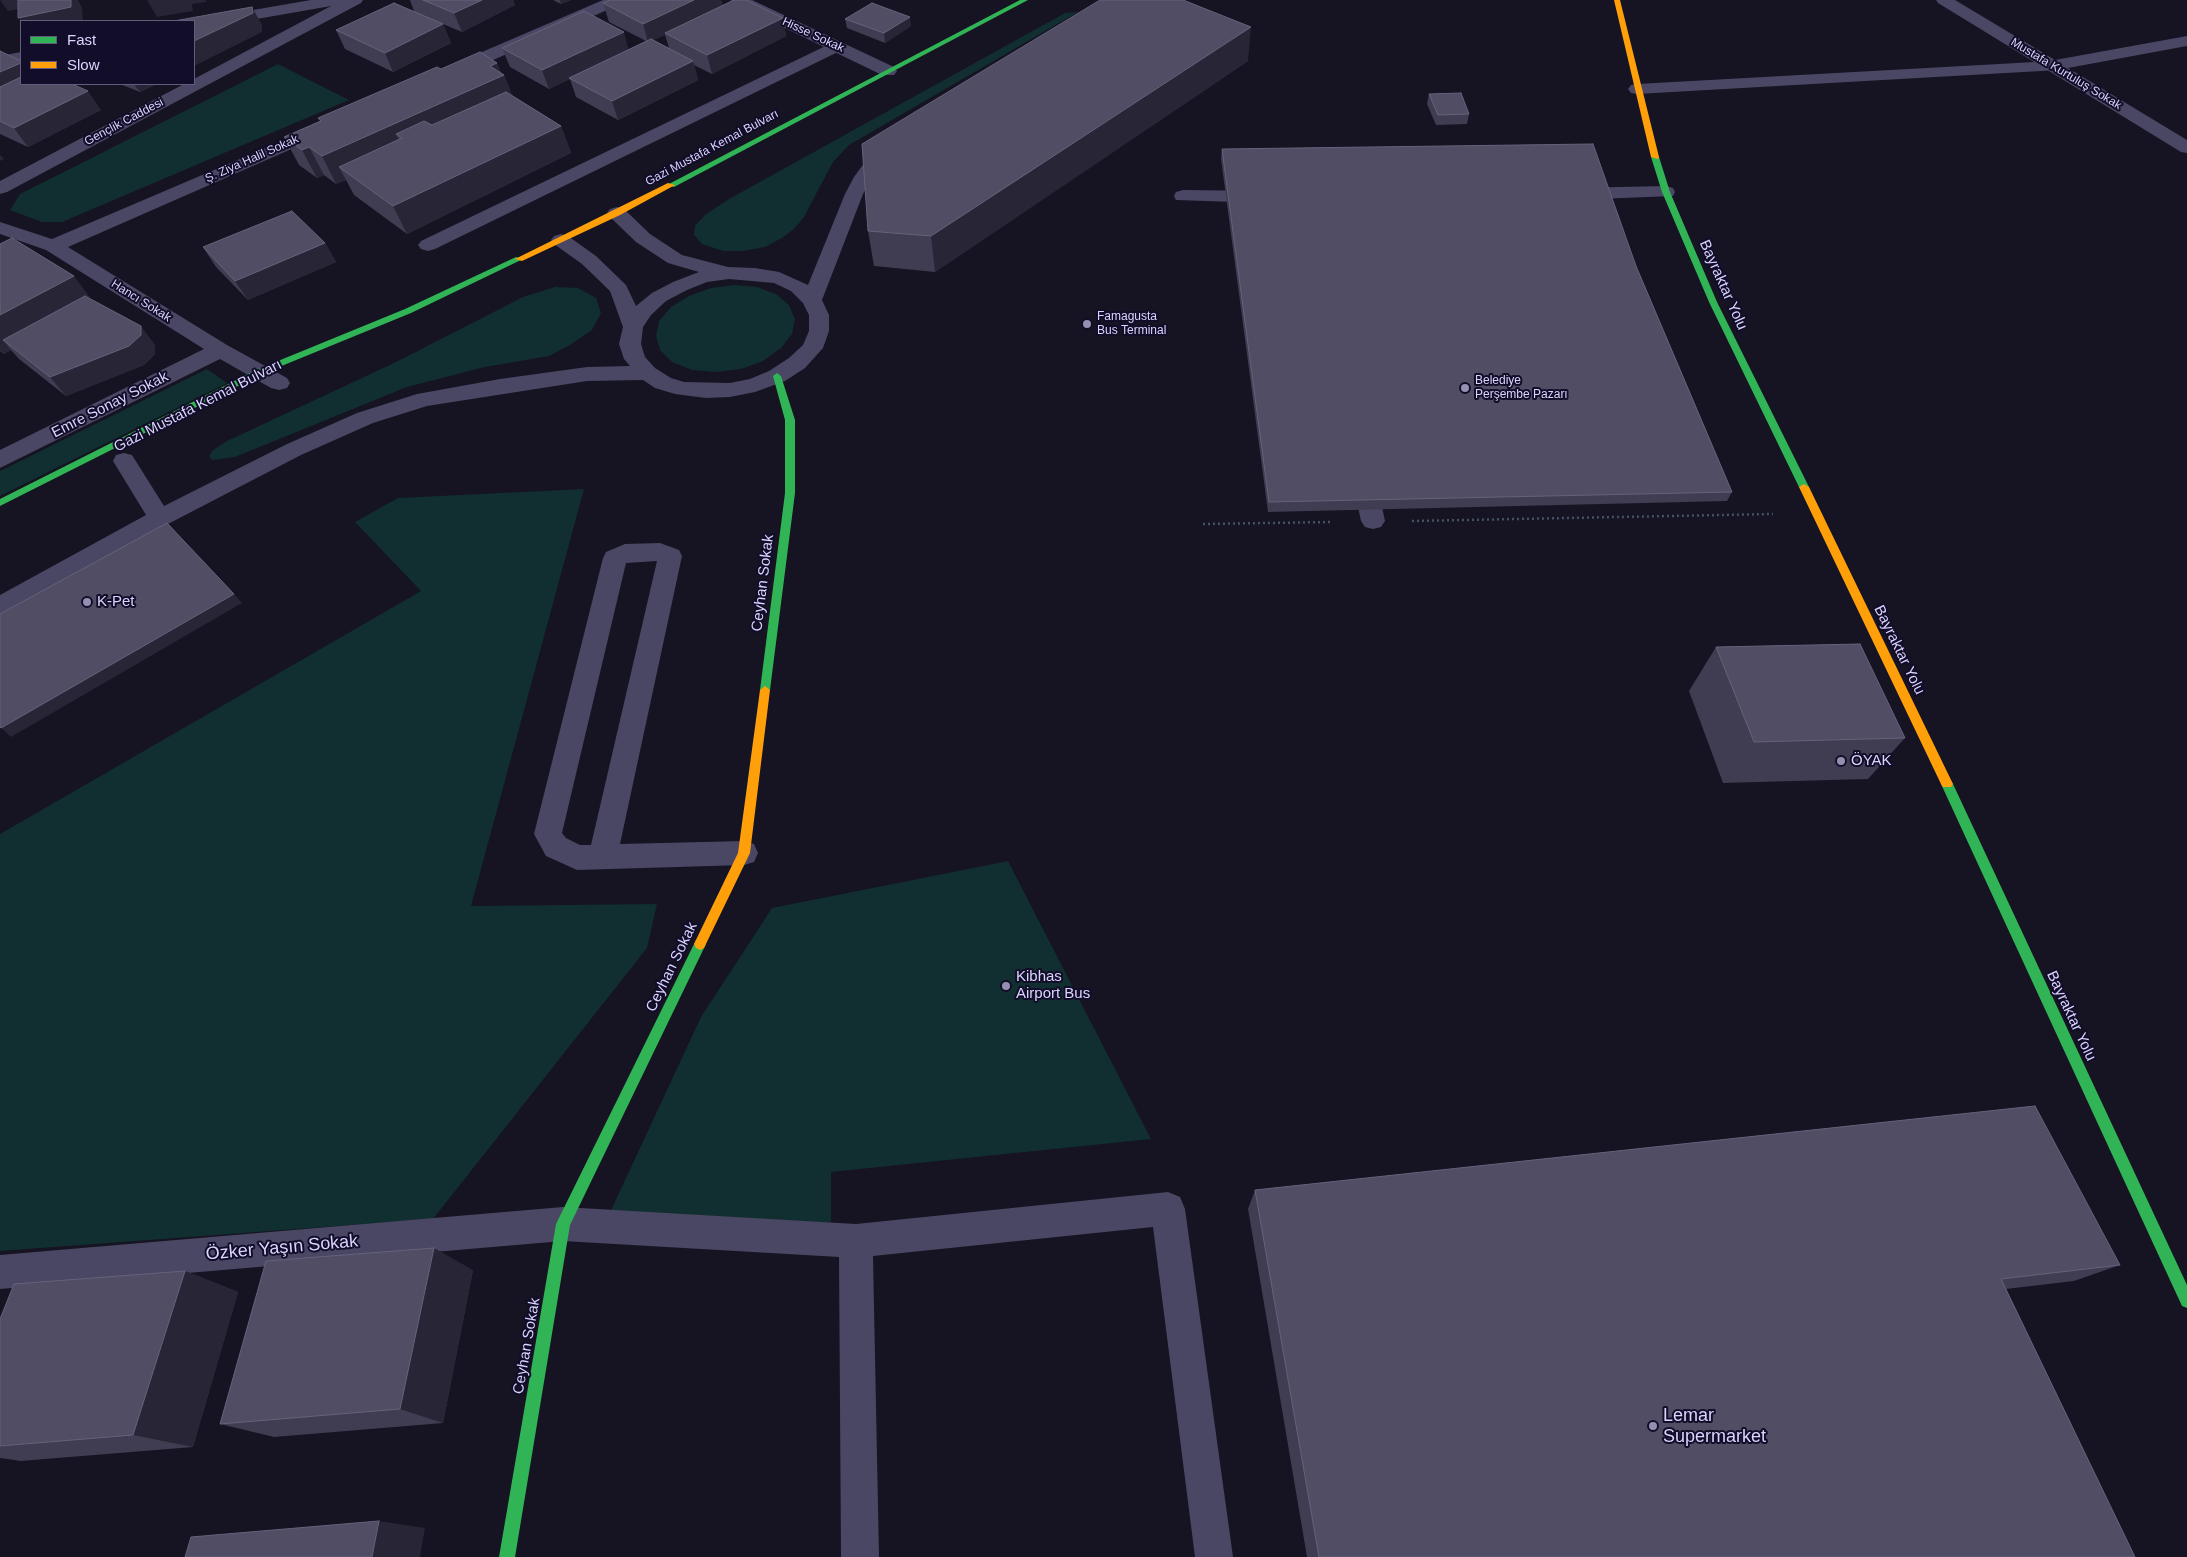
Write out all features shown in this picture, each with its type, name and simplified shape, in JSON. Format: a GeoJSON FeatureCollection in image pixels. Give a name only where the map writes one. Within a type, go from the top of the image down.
{"type":"FeatureCollection","features":[{"type":"Feature","properties":{"kind":"street"},"geometry":{"type":"LineString","coordinates":[[195,25],[339,0]]}},
{"type":"Feature","properties":{"kind":"street","name":"Gençlik Caddesi"},"geometry":{"type":"LineString","coordinates":[[195,85],[355,0]]}},
{"type":"Feature","properties":{"kind":"street"},"geometry":{"type":"LineString","coordinates":[[435,79],[617,0]]}},
{"type":"Feature","properties":{"kind":"street","name":"Hisse Sokak"},"geometry":{"type":"LineString","coordinates":[[739,0],[888,71]]}},
{"type":"Feature","properties":{"kind":"street","name":"Gazi Mustafa Kemal Bulvarı"},"geometry":{"type":"LineString","coordinates":[[0,503],[272,381],[408,312],[617,213],[1025,0]]}},
{"type":"Feature","properties":{"kind":"street","name":"Bayraktar Yolu"},"geometry":{"type":"LineString","coordinates":[[1617,0],[1649,136],[1666,192],[1713,302],[1905,695],[2187,1301]]}},
{"type":"Feature","properties":{"kind":"street","name":"Mustafa Kurtuluş Sokak"},"geometry":{"type":"LineString","coordinates":[[1944,0],[2187,148]]}},
{"type":"Feature","properties":{"kind":"street"},"geometry":{"type":"LineString","coordinates":[[1638,89],[2052,66],[2187,41]]}},
{"type":"Feature","properties":{"kind":"street"},"geometry":{"type":"LineString","coordinates":[[428,245],[836,46]]}},
{"type":"Feature","properties":{"kind":"street"},"geometry":{"type":"LineString","coordinates":[[0,61],[20,57]]}},
{"type":"Feature","properties":{"kind":"street","name":"Gençlik Caddesi"},"geometry":{"type":"LineString","coordinates":[[0,188],[194,85]]}},
{"type":"Feature","properties":{"kind":"street","name":"Ş. Ziya Halil Sokak"},"geometry":{"type":"LineString","coordinates":[[53,246],[335,123]]}},
{"type":"Feature","properties":{"kind":"street"},"geometry":{"type":"LineString","coordinates":[[812,300],[854,194],[863,177],[894,134]]}},
{"type":"Feature","properties":{"kind":"street"},"geometry":{"type":"LineString","coordinates":[[1550,194],[1594,203],[1666,192]]}},
{"type":"Feature","properties":{"kind":"street"},"geometry":{"type":"LineString","coordinates":[[1183,196],[1281,197]]}},
{"type":"Feature","properties":{"kind":"street"},"geometry":{"type":"LineString","coordinates":[[617,213],[642,238],[675,259],[729,273]]}},
{"type":"Feature","properties":{"kind":"street","name":"Hancı Sokak"},"geometry":{"type":"LineString","coordinates":[[0,228],[53,246],[272,381]]}},
{"type":"Feature","properties":{"kind":"street"},"geometry":{"type":"LineString","coordinates":[[561,240],[589,260],[619,290],[633,327]]}},
{"type":"Feature","properties":{"kind":"street"},"geometry":{"type":"LineString","coordinates":[[729,273],[755,274],[778,278],[798,287],[812,300],[819,315],[819,331],[812,348],[797,363],[777,376],[755,385],[730,390],[706,392],[676,387],[663,383],[647,373],[635,359],[630,344],[633,327],[643,311],[659,297],[680,286],[703,277],[729,273]]}},
{"type":"Feature","properties":{"kind":"street","name":"Gazi Mustafa Kemal Bulvarı"},"geometry":{"type":"LineString","coordinates":[[322,359],[408,312]]}},
{"type":"Feature","properties":{"kind":"street","name":"Emre Sonay Sokak"},"geometry":{"type":"LineString","coordinates":[[0,460],[220,350]]}},
{"type":"Feature","properties":{"kind":"street"},"geometry":{"type":"LineString","coordinates":[[0,607],[160,518],[302,446],[364,418],[425,399],[500,386],[587,374],[647,373]]}},
{"type":"Feature","properties":{"kind":"street","name":"Ceyhan Sokak"},"geometry":{"type":"LineString","coordinates":[[507,1557],[563,1224],[744,854],[790,493],[790,420],[777,376]]}},
{"type":"Feature","properties":{"kind":"street"},"geometry":{"type":"LineString","coordinates":[[124,461],[160,518]]}},
{"type":"Feature","properties":{"kind":"street"},"geometry":{"type":"LineString","coordinates":[[1367,463],[1373,521]]}},
{"type":"Feature","properties":{"kind":"street"},"geometry":{"type":"LineString","coordinates":[[604,857],[670,556],[660,552],[625,553],[615,558],[548,834],[556,847],[577,858],[744,854]]}},
{"type":"Feature","properties":{"kind":"street","name":"Özker Yaşın Sokak"},"geometry":{"type":"LineString","coordinates":[[0,1272],[563,1224],[856,1241],[1168,1209],[1214,1557]]}},
{"type":"Feature","properties":{"kind":"street"},"geometry":{"type":"LineString","coordinates":[[856,1241],[860,1557]]}},
{"type":"Feature","properties":{"kind":"path"},"geometry":{"type":"LineString","coordinates":[[1203,524],[1816,513]]}},
{"type":"Feature","properties":{"kind":"green space"},"geometry":{"type":"Polygon","coordinates":[[[1078,12],[849,145],[833,162],[804,217],[794,229],[782,238],[765,247],[743,251],[723,251],[702,244],[694,235],[695,226],[705,215],[729,199],[1065,13],[1078,12]]]}},
{"type":"Feature","properties":{"kind":"green space"},"geometry":{"type":"Polygon","coordinates":[[[278,64],[349,100],[62,222],[42,222],[10,210],[20,194],[278,64]]]}},
{"type":"Feature","properties":{"kind":"green space"},"geometry":{"type":"Polygon","coordinates":[[[734,285],[757,287],[776,294],[789,305],[795,319],[792,334],[781,348],[763,361],[741,369],[716,372],[692,370],[672,362],[660,350],[656,336],[659,321],[671,307],[689,296],[711,288],[734,285]]]}},
{"type":"Feature","properties":{"kind":"green space"},"geometry":{"type":"Polygon","coordinates":[[[555,287],[578,288],[596,298],[601,313],[592,330],[549,356],[485,367],[407,387],[235,457],[212,460],[209,456],[213,450],[227,441],[396,362],[523,297],[555,287]]]}},
{"type":"Feature","properties":{"kind":"green space"},"geometry":{"type":"Polygon","coordinates":[[[207,369],[227,383],[0,496],[0,471],[207,369]]]}},
{"type":"Feature","properties":{"kind":"green space"},"geometry":{"type":"Polygon","coordinates":[[[584,489],[471,906],[657,904],[647,948],[433,1219],[0,1251],[0,834],[421,591],[355,522],[398,498],[584,489]]]}},
{"type":"Feature","properties":{"kind":"green space"},"geometry":{"type":"Polygon","coordinates":[[[1008,861],[1151,1139],[831,1172],[831,1222],[661,1237],[612,1216],[612,1208],[701,1017],[772,908],[1008,861]]]}},
{"type":"Feature","properties":{"kind":"building"},"geometry":{"type":"Polygon","coordinates":[[[18,0],[71,0],[71,7],[18,18],[18,0]]]}},
{"type":"Feature","properties":{"kind":"building"},"geometry":{"type":"Polygon","coordinates":[[[423,0],[482,0],[454,13],[423,0]]]}},
{"type":"Feature","properties":{"kind":"building"},"geometry":{"type":"Polygon","coordinates":[[[610,0],[694,0],[643,24],[603,3],[610,0]]]}},
{"type":"Feature","properties":{"kind":"building"},"geometry":{"type":"Polygon","coordinates":[[[734,0],[746,0],[783,18],[707,55],[665,33],[734,0]]]}},
{"type":"Feature","properties":{"kind":"building"},"geometry":{"type":"Polygon","coordinates":[[[1100,0],[1183,0],[1251,27],[931,236],[868,231],[862,144],[1100,0]]]}},
{"type":"Feature","properties":{"kind":"building"},"geometry":{"type":"Polygon","coordinates":[[[394,3],[443,24],[385,53],[336,30],[394,3]]]}},
{"type":"Feature","properties":{"kind":"building"},"geometry":{"type":"Polygon","coordinates":[[[872,3],[910,17],[884,33],[845,19],[872,3]]]}},
{"type":"Feature","properties":{"kind":"building"},"geometry":{"type":"Polygon","coordinates":[[[252,7],[253,13],[195,41],[195,20],[180,20],[252,7]]]}},
{"type":"Feature","properties":{"kind":"building"},"geometry":{"type":"Polygon","coordinates":[[[584,11],[624,32],[542,70],[502,48],[584,11]]]}},
{"type":"Feature","properties":{"kind":"building"},"geometry":{"type":"Polygon","coordinates":[[[651,39],[693,61],[612,101],[569,78],[651,39]]]}},
{"type":"Feature","properties":{"kind":"building"},"geometry":{"type":"Polygon","coordinates":[[[0,51],[20,61],[20,63],[0,72],[0,51]]]}},
{"type":"Feature","properties":{"kind":"building"},"geometry":{"type":"Polygon","coordinates":[[[480,52],[497,63],[490,66],[504,75],[322,156],[309,147],[302,150],[284,137],[321,121],[318,118],[437,67],[441,69],[480,52]]]}},
{"type":"Feature","properties":{"kind":"building"},"geometry":{"type":"Polygon","coordinates":[[[20,77],[20,85],[74,85],[88,91],[14,128],[0,121],[0,87],[20,77]]]}},
{"type":"Feature","properties":{"kind":"building"},"geometry":{"type":"Polygon","coordinates":[[[506,92],[561,126],[393,206],[339,167],[402,138],[396,134],[424,121],[432,125],[506,92]]]}},
{"type":"Feature","properties":{"kind":"building"},"geometry":{"type":"Polygon","coordinates":[[[1461,93],[1469,114],[1438,115],[1429,94],[1461,93]]]}},
{"type":"Feature","properties":{"kind":"building","name":"Belediye Perşembe Pazarı"},"geometry":{"type":"Polygon","coordinates":[[[1593,144],[1636,266],[1732,492],[1269,502],[1222,149],[1593,144]]]}},
{"type":"Feature","properties":{"kind":"building"},"geometry":{"type":"Polygon","coordinates":[[[292,211],[325,243],[235,281],[203,247],[292,211]]]}},
{"type":"Feature","properties":{"kind":"building"},"geometry":{"type":"Polygon","coordinates":[[[12,238],[74,276],[0,315],[0,244],[12,238]]]}},
{"type":"Feature","properties":{"kind":"building"},"geometry":{"type":"Polygon","coordinates":[[[85,296],[141,326],[141,335],[129,346],[50,377],[3,340],[85,296]]]}},
{"type":"Feature","properties":{"kind":"building"},"geometry":{"type":"Polygon","coordinates":[[[167,523],[234,594],[1,728],[0,614],[167,523]]]}},
{"type":"Feature","properties":{"kind":"building"},"geometry":{"type":"Polygon","coordinates":[[[1860,644],[1905,738],[1754,742],[1716,647],[1860,644]]]}},
{"type":"Feature","properties":{"kind":"building","name":"Lemar Supermarket"},"geometry":{"type":"Polygon","coordinates":[[[2035,1106],[2120,1265],[2001,1279],[2135,1557],[1319,1557],[1255,1190],[2035,1106]]]}},
{"type":"Feature","properties":{"kind":"building"},"geometry":{"type":"Polygon","coordinates":[[[434,1248],[400,1409],[220,1424],[266,1261],[434,1248]]]}},
{"type":"Feature","properties":{"kind":"building"},"geometry":{"type":"Polygon","coordinates":[[[185,1271],[133,1435],[0,1446],[0,1319],[14,1284],[185,1271]]]}},
{"type":"Feature","properties":{"kind":"building"},"geometry":{"type":"Polygon","coordinates":[[[379,1521],[372,1557],[185,1557],[191,1537],[379,1521]]]}},
{"type":"Feature","properties":{"kind":"traffic: fast"},"geometry":{"type":"LineString","coordinates":[[671,185],[1025,0]]}},
{"type":"Feature","properties":{"kind":"traffic: fast"},"geometry":{"type":"LineString","coordinates":[[1655,157],[1666,192],[1713,302],[1804,487]]}},
{"type":"Feature","properties":{"kind":"traffic: fast"},"geometry":{"type":"LineString","coordinates":[[0,503],[259,372],[408,311],[519,259]]}},
{"type":"Feature","properties":{"kind":"traffic: fast"},"geometry":{"type":"LineString","coordinates":[[765,690],[790,493],[790,420],[777,376]]}},
{"type":"Feature","properties":{"kind":"traffic: fast"},"geometry":{"type":"LineString","coordinates":[[1947,784],[2187,1301]]}},
{"type":"Feature","properties":{"kind":"traffic: fast"},"geometry":{"type":"LineString","coordinates":[[507,1557],[563,1224],[700,944]]}},
{"type":"Feature","properties":{"kind":"traffic: slow"},"geometry":{"type":"LineString","coordinates":[[1617,0],[1655,157]]}},
{"type":"Feature","properties":{"kind":"traffic: slow"},"geometry":{"type":"LineString","coordinates":[[519,259],[617,213],[671,185]]}},
{"type":"Feature","properties":{"kind":"traffic: slow"},"geometry":{"type":"LineString","coordinates":[[1804,487],[1947,784]]}},
{"type":"Feature","properties":{"kind":"traffic: slow"},"geometry":{"type":"LineString","coordinates":[[700,944],[744,853],[765,690]]}},
{"type":"Feature","properties":{"kind":"place","name":"Famagusta Bus Terminal"},"geometry":{"type":"Point","coordinates":[1087,324]}},
{"type":"Feature","properties":{"kind":"place","name":"Belediye Perşembe Pazarı"},"geometry":{"type":"Point","coordinates":[1465,388]}},
{"type":"Feature","properties":{"kind":"place","name":"K-Pet"},"geometry":{"type":"Point","coordinates":[87,602]}},
{"type":"Feature","properties":{"kind":"place","name":"ÖYAK"},"geometry":{"type":"Point","coordinates":[1841,761]}},
{"type":"Feature","properties":{"kind":"place","name":"Kibhas Airport Bus"},"geometry":{"type":"Point","coordinates":[1006,986]}},
{"type":"Feature","properties":{"kind":"place","name":"Lemar Supermarket"},"geometry":{"type":"Point","coordinates":[1653,1426]}}]}
